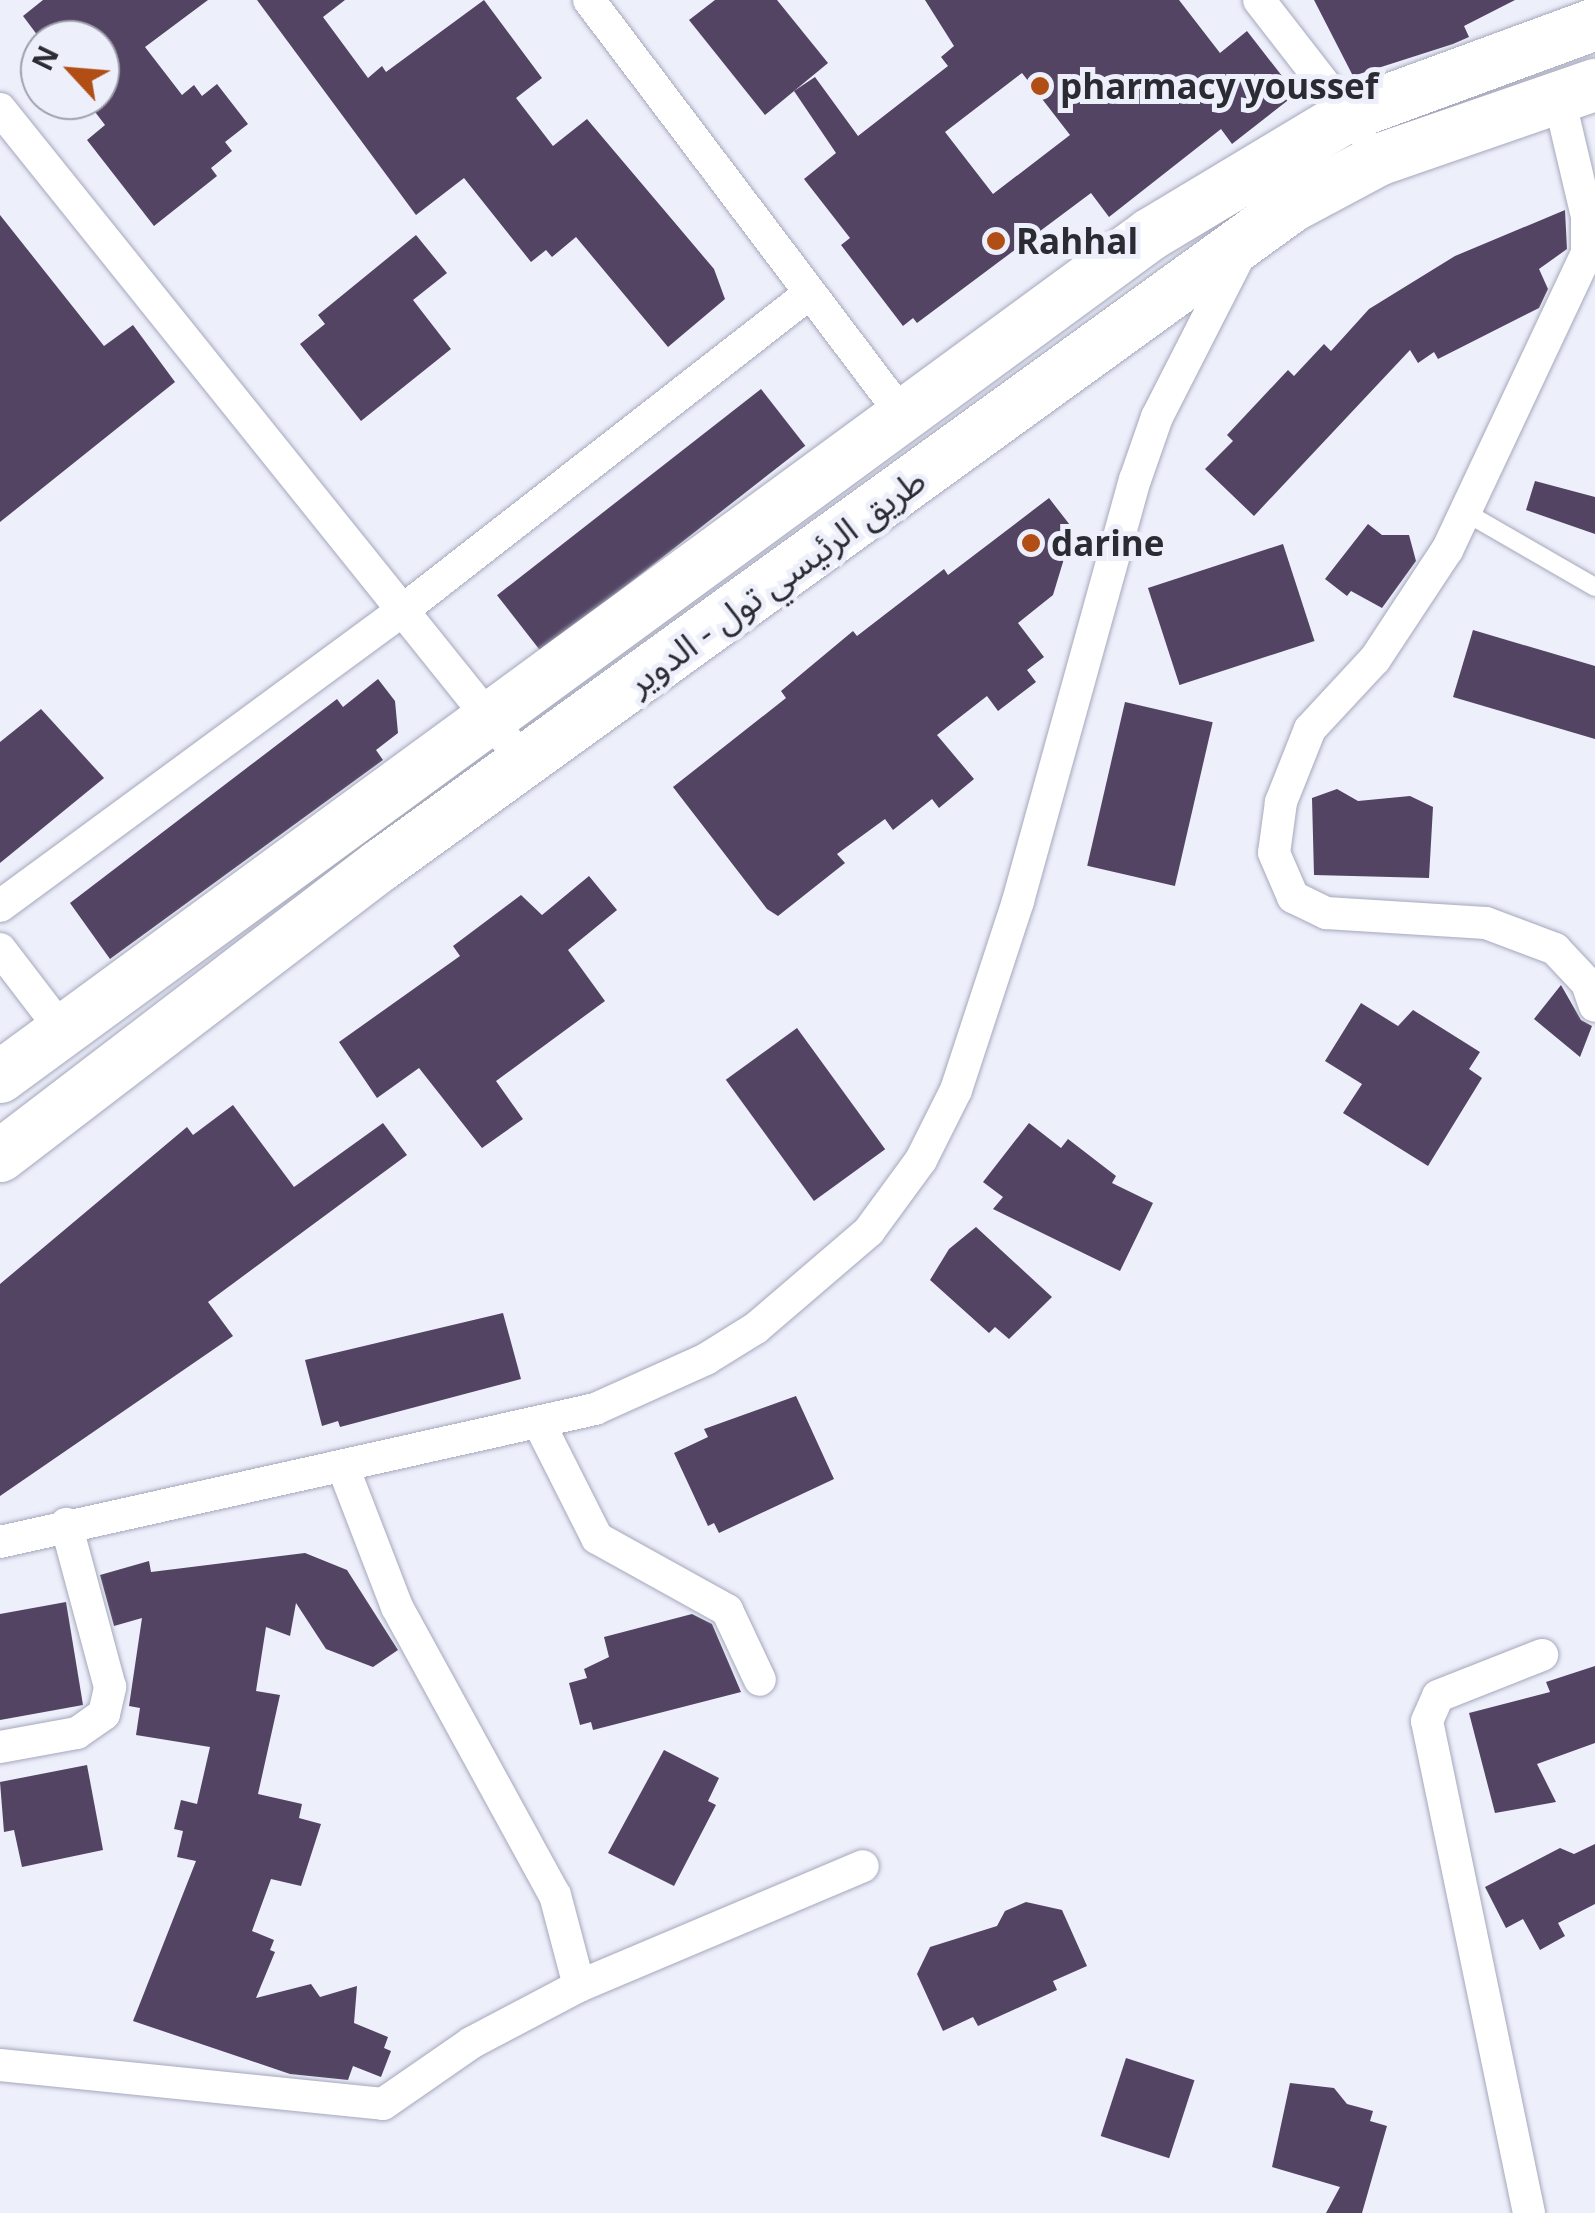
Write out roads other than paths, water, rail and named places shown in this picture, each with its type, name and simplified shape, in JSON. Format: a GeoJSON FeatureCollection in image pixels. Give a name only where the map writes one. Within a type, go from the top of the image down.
{"type":"FeatureCollection","features":[{"type":"Feature","properties":{"kind":"main road","name":"طريق الرئيسي تول - الدوير"},"geometry":{"type":"LineString","coordinates":[[0,1077],[1152,234],[1351,114],[1595,24]]}},
{"type":"Feature","properties":{"kind":"main road","name":"طريق الرئيسي تول - الدوير"},"geometry":{"type":"LineString","coordinates":[[0,1156],[525,763],[1249,236],[1378,160],[1577,91]]}},
{"type":"Feature","properties":{"kind":"street"},"geometry":{"type":"LineString","coordinates":[[589,0],[901,414]]}},
{"type":"Feature","properties":{"kind":"street"},"geometry":{"type":"LineString","coordinates":[[1259,0],[1351,114],[1378,160]]}},
{"type":"Feature","properties":{"kind":"street"},"geometry":{"type":"LineString","coordinates":[[1577,91],[1587,253],[1465,512],[1396,630],[1310,729],[1281,802],[1274,853],[1293,896],[1326,913],[1486,923],[1555,949],[1588,983],[1595,1006]]}},
{"type":"Feature","properties":{"kind":"street"},"geometry":{"type":"LineString","coordinates":[[0,108],[525,763]]}},
{"type":"Feature","properties":{"kind":"street"},"geometry":{"type":"LineString","coordinates":[[0,1542],[66,1524],[539,1423],[656,1384],[756,1328],[869,1231],[922,1160],[988,998],[1140,464],[1249,236]]}},
{"type":"Feature","properties":{"kind":"street"},"geometry":{"type":"LineString","coordinates":[[0,906],[403,610],[810,293]]}},
{"type":"Feature","properties":{"kind":"street"},"geometry":{"type":"LineString","coordinates":[[0,949],[62,1030]]}},
{"type":"Feature","properties":{"kind":"street"},"geometry":{"type":"LineString","coordinates":[[539,1423],[597,1538],[726,1610],[760,1680]]}},
{"type":"Feature","properties":{"kind":"street"},"geometry":{"type":"LineString","coordinates":[[342,1467],[397,1607],[555,1894],[579,1986]]}},
{"type":"Feature","properties":{"kind":"street"},"geometry":{"type":"LineString","coordinates":[[0,1746],[77,1733],[104,1714],[110,1687],[66,1524]]}},
{"type":"Feature","properties":{"kind":"street"},"geometry":{"type":"LineString","coordinates":[[1529,2213],[1427,1721],[1438,1696],[1542,1655]]}},
{"type":"Feature","properties":{"kind":"street"},"geometry":{"type":"LineString","coordinates":[[0,2065],[382,2104],[471,2043],[579,1986],[864,1866]]}},
{"type":"Feature","properties":{"kind":"lane"},"geometry":{"type":"LineString","coordinates":[[1465,512],[1595,587]]}},
{"type":"Feature","properties":{"kind":"place","name":"pharmacy youssef"},"geometry":{"type":"Point","coordinates":[1040,86]}},
{"type":"Feature","properties":{"kind":"place","name":"Rahhal"},"geometry":{"type":"Point","coordinates":[996,241]}},
{"type":"Feature","properties":{"kind":"place","name":"darine"},"geometry":{"type":"Point","coordinates":[1031,543]}}]}
